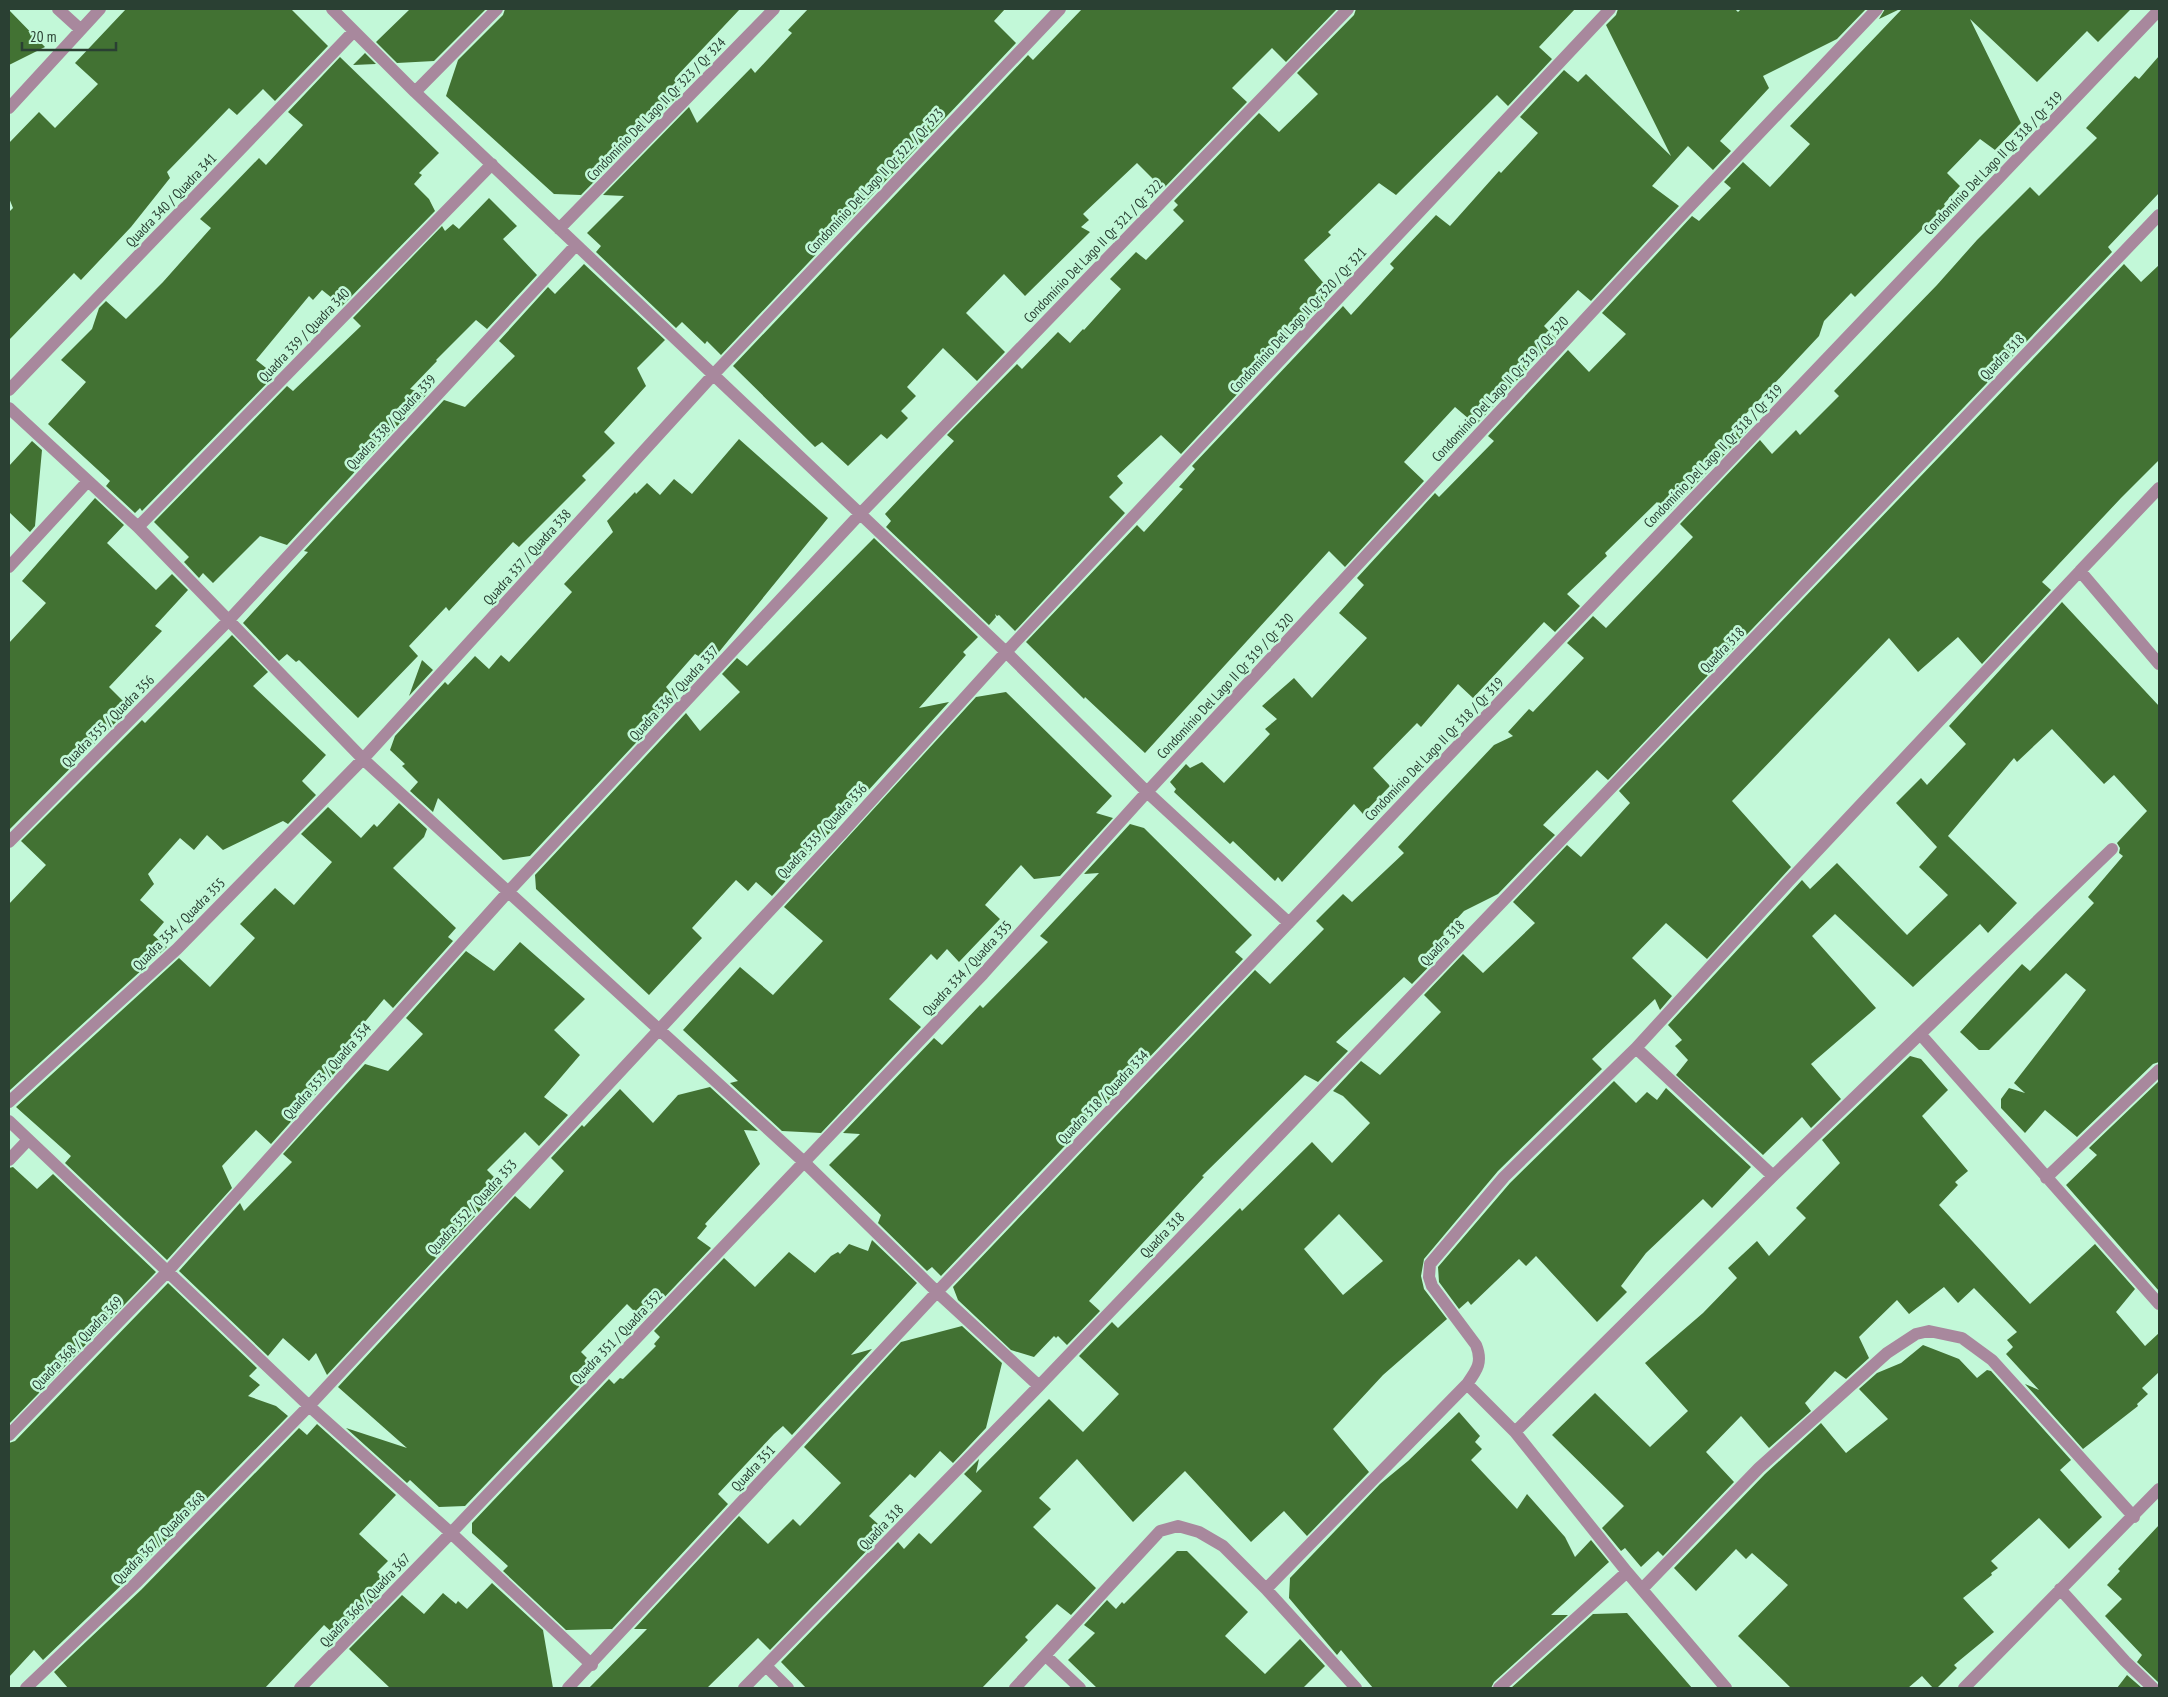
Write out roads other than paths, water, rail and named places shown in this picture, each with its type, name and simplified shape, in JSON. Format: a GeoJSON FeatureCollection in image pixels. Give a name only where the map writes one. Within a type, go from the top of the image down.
{"type":"FeatureCollection","features":[{"type":"Feature","properties":{"kind":"street"},"geometry":{"type":"LineString","coordinates":[[58,9],[80,30]]}},
{"type":"Feature","properties":{"kind":"street"},"geometry":{"type":"LineString","coordinates":[[9,108],[100,9]]}},
{"type":"Feature","properties":{"kind":"street"},"geometry":{"type":"LineString","coordinates":[[332,9],[415,92],[1006,652],[1148,792],[1290,922]]}},
{"type":"Feature","properties":{"kind":"street"},"geometry":{"type":"LineString","coordinates":[[415,92],[497,9]]}},
{"type":"Feature","properties":{"kind":"street","name":"Condomínio Del Lago II Qr 323 / Qr 324"},"geometry":{"type":"LineString","coordinates":[[559,229],[774,9]]}},
{"type":"Feature","properties":{"kind":"street","name":"Condomínio Del Lago II Qr 322 / Qr 323"},"geometry":{"type":"LineString","coordinates":[[713,375],[1060,9]]}},
{"type":"Feature","properties":{"kind":"street","name":"Condomínio Del Lago II Qr 321 / Qr 322"},"geometry":{"type":"LineString","coordinates":[[860,514],[1348,9]]}},
{"type":"Feature","properties":{"kind":"street","name":"Condomínio Del Lago II Qr 320 / Qr 321"},"geometry":{"type":"LineString","coordinates":[[1006,652],[1610,9]]}},
{"type":"Feature","properties":{"kind":"street","name":"Condomínio Del Lago II Qr 319 / Qr 320"},"geometry":{"type":"LineString","coordinates":[[1148,792],[1677,220],[1877,9]]}},
{"type":"Feature","properties":{"kind":"street","name":"Condomínio Del Lago II Qr 318 / Qr 319"},"geometry":{"type":"LineString","coordinates":[[1290,922],[2159,10]]}},
{"type":"Feature","properties":{"kind":"street","name":"Quadra 340 / Quadra 341"},"geometry":{"type":"LineString","coordinates":[[9,390],[354,31]]}},
{"type":"Feature","properties":{"kind":"street","name":"Quadra 339 / Quadra 340"},"geometry":{"type":"LineString","coordinates":[[138,527],[492,164]]}},
{"type":"Feature","properties":{"kind":"street","name":"Quadra 318"},"geometry":{"type":"LineString","coordinates":[[744,1688],[1039,1386],[2159,215]]}},
{"type":"Feature","properties":{"kind":"street","name":"Quadra 338 / Quadra 339"},"geometry":{"type":"LineString","coordinates":[[228,621],[576,245]]}},
{"type":"Feature","properties":{"kind":"street","name":"Quadra 337 / Quadra 338"},"geometry":{"type":"LineString","coordinates":[[363,759],[713,375]]}},
{"type":"Feature","properties":{"kind":"street"},"geometry":{"type":"LineString","coordinates":[[9,408],[138,527],[363,759],[804,1162],[937,1292],[1039,1386]]}},
{"type":"Feature","properties":{"kind":"street"},"geometry":{"type":"LineString","coordinates":[[9,567],[88,481]]}},
{"type":"Feature","properties":{"kind":"street"},"geometry":{"type":"LineString","coordinates":[[1266,1589],[1467,1384],[1479,1367],[1480,1355],[1476,1345],[1432,1286],[1429,1277],[1430,1264],[1504,1177],[1636,1048],[1789,881],[2159,488]]}},
{"type":"Feature","properties":{"kind":"street","name":"Quadra 336 / Quadra 337"},"geometry":{"type":"LineString","coordinates":[[509,891],[860,514]]}},
{"type":"Feature","properties":{"kind":"street"},"geometry":{"type":"LineString","coordinates":[[2080,572],[2159,664]]}},
{"type":"Feature","properties":{"kind":"street","name":"Quadra 355 / Quadra 356"},"geometry":{"type":"LineString","coordinates":[[9,842],[228,621]]}},
{"type":"Feature","properties":{"kind":"street","name":"Quadra 335 / Quadra 336"},"geometry":{"type":"LineString","coordinates":[[658,1028],[842,833],[1006,652]]}},
{"type":"Feature","properties":{"kind":"street","name":"Quadra 354 / Quadra 355"},"geometry":{"type":"LineString","coordinates":[[9,1102],[177,949],[363,759]]}},
{"type":"Feature","properties":{"kind":"street","name":"Quadra 334 / Quadra 335"},"geometry":{"type":"LineString","coordinates":[[804,1162],[983,974],[1148,792]]}},
{"type":"Feature","properties":{"kind":"street"},"geometry":{"type":"LineString","coordinates":[[1515,1432],[1773,1176],[2112,849]]}},
{"type":"Feature","properties":{"kind":"street","name":"Quadra 353 / Quadra 354"},"geometry":{"type":"LineString","coordinates":[[167,1272],[509,891]]}},
{"type":"Feature","properties":{"kind":"street","name":"Quadra 318 / Quadra 334"},"geometry":{"type":"LineString","coordinates":[[937,1292],[1290,922]]}},
{"type":"Feature","properties":{"kind":"street","name":"Quadra 352 / Quadra 353"},"geometry":{"type":"LineString","coordinates":[[309,1406],[658,1028]]}},
{"type":"Feature","properties":{"kind":"street"},"geometry":{"type":"LineString","coordinates":[[1921,1035],[2159,1304]]}},
{"type":"Feature","properties":{"kind":"street"},"geometry":{"type":"LineString","coordinates":[[1636,1048],[1773,1176]]}},
{"type":"Feature","properties":{"kind":"street"},"geometry":{"type":"LineString","coordinates":[[2046,1178],[2159,1070]]}},
{"type":"Feature","properties":{"kind":"street"},"geometry":{"type":"LineString","coordinates":[[9,1121],[309,1406],[451,1533],[592,1665]]}},
{"type":"Feature","properties":{"kind":"street"},"geometry":{"type":"LineString","coordinates":[[9,1160],[28,1140]]}},
{"type":"Feature","properties":{"kind":"street","name":"Quadra 351 / Quadra 352"},"geometry":{"type":"LineString","coordinates":[[451,1533],[804,1162]]}},
{"type":"Feature","properties":{"kind":"street","name":"Quadra 368 / Quadra 369"},"geometry":{"type":"LineString","coordinates":[[9,1435],[167,1272]]}},
{"type":"Feature","properties":{"kind":"street","name":"Quadra 351"},"geometry":{"type":"LineString","coordinates":[[568,1688],[592,1665],[937,1292]]}},
{"type":"Feature","properties":{"kind":"street"},"geometry":{"type":"LineString","coordinates":[[1642,1589],[1759,1468],[1809,1423],[1887,1353],[1916,1334],[1929,1331],[1962,1338],[1992,1360],[2134,1517]]}},
{"type":"Feature","properties":{"kind":"street"},"geometry":{"type":"LineString","coordinates":[[1467,1384],[1515,1432],[1627,1572],[1726,1688]]}},
{"type":"Feature","properties":{"kind":"street","name":"Quadra 367 / Quadra 368"},"geometry":{"type":"LineString","coordinates":[[26,1688],[136,1583],[309,1406]]}},
{"type":"Feature","properties":{"kind":"street"},"geometry":{"type":"LineString","coordinates":[[1964,1688],[2060,1589],[2134,1517],[2159,1489]]}},
{"type":"Feature","properties":{"kind":"street"},"geometry":{"type":"LineString","coordinates":[[1015,1688],[1160,1531],[1178,1526],[1199,1532],[1223,1546],[1266,1589],[1356,1688]]}},
{"type":"Feature","properties":{"kind":"street","name":"Quadra 366 / Quadra 367"},"geometry":{"type":"LineString","coordinates":[[300,1688],[451,1533]]}},
{"type":"Feature","properties":{"kind":"street"},"geometry":{"type":"LineString","coordinates":[[1499,1688],[1627,1572]]}},
{"type":"Feature","properties":{"kind":"street"},"geometry":{"type":"LineString","coordinates":[[2060,1589],[2124,1661],[2153,1688]]}},
{"type":"Feature","properties":{"kind":"street"},"geometry":{"type":"LineString","coordinates":[[1046,1656],[1080,1688]]}},
{"type":"Feature","properties":{"kind":"street"},"geometry":{"type":"LineString","coordinates":[[766,1666],[788,1688]]}}]}
